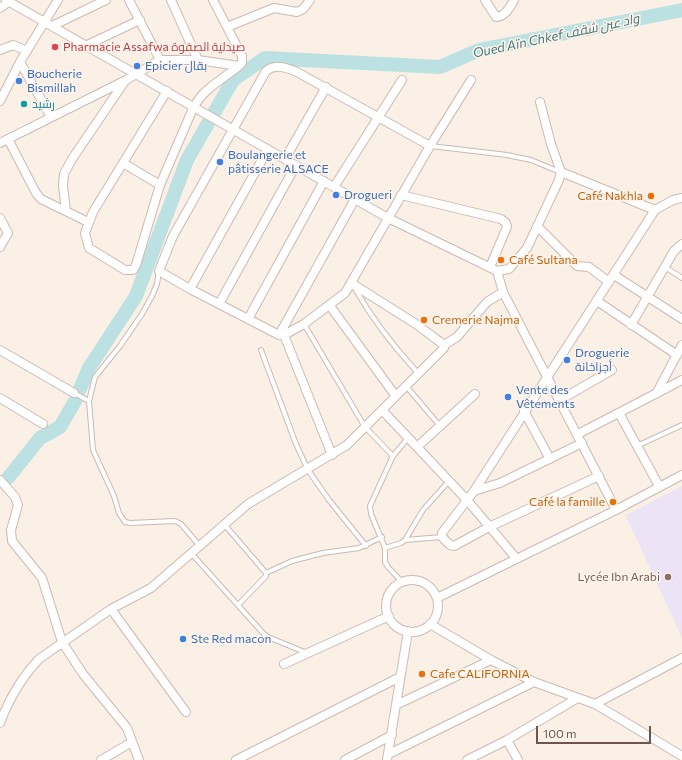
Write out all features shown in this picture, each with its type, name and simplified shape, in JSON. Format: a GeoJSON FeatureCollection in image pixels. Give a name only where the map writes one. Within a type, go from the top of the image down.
{"type":"FeatureCollection","features":[{"type":"Feature","properties":{"kind":"street"},"geometry":{"type":"LineString","coordinates":[[0,101],[20,62],[48,25],[58,0]]}},
{"type":"Feature","properties":{"kind":"street"},"geometry":{"type":"LineString","coordinates":[[48,25],[106,0]]}},
{"type":"Feature","properties":{"kind":"street"},"geometry":{"type":"LineString","coordinates":[[129,0],[160,60]]}},
{"type":"Feature","properties":{"kind":"street"},"geometry":{"type":"LineString","coordinates":[[171,0],[198,60]]}},
{"type":"Feature","properties":{"kind":"street"},"geometry":{"type":"LineString","coordinates":[[167,91],[88,222],[85,234],[89,248],[125,270],[133,270],[152,216],[160,185],[194,106],[202,94],[242,63],[242,56],[213,0]]}},
{"type":"Feature","properties":{"kind":"street"},"geometry":{"type":"LineString","coordinates":[[227,27],[274,8],[297,12],[303,9],[310,0]]}},
{"type":"Feature","properties":{"kind":"street"},"geometry":{"type":"LineString","coordinates":[[485,0],[492,13],[499,18],[514,0]]}},
{"type":"Feature","properties":{"kind":"street"},"geometry":{"type":"LineString","coordinates":[[0,8],[9,1],[48,25],[87,45],[388,218],[493,269],[509,269],[515,264],[527,248],[559,180],[561,172],[551,144],[540,102]]}},
{"type":"Feature","properties":{"kind":"street"},"geometry":{"type":"LineString","coordinates":[[87,45],[140,20]]}},
{"type":"Feature","properties":{"kind":"street"},"geometry":{"type":"LineString","coordinates":[[0,50],[13,45],[27,51]]}},
{"type":"Feature","properties":{"kind":"street"},"geometry":{"type":"LineString","coordinates":[[0,143],[126,80],[160,60],[198,60],[239,66]]}},
{"type":"Feature","properties":{"kind":"street"},"geometry":{"type":"LineString","coordinates":[[20,62],[51,117]]}},
{"type":"Feature","properties":{"kind":"street"},"geometry":{"type":"LineString","coordinates":[[332,454],[282,335],[190,289],[159,271],[173,236],[232,129],[266,71],[271,68],[276,66],[297,72],[430,146]]}},
{"type":"Feature","properties":{"kind":"street"},"geometry":{"type":"LineString","coordinates":[[66,211],[63,186],[64,174],[72,159],[126,80]]}},
{"type":"Feature","properties":{"kind":"street"},"geometry":{"type":"LineString","coordinates":[[334,187],[402,80]]}},
{"type":"Feature","properties":{"kind":"street"},"geometry":{"type":"LineString","coordinates":[[282,335],[304,324],[330,306],[345,293],[401,195],[471,80]]}},
{"type":"Feature","properties":{"kind":"street"},"geometry":{"type":"LineString","coordinates":[[285,159],[326,87]]}},
{"type":"Feature","properties":{"kind":"street"},"geometry":{"type":"LineString","coordinates":[[8,139],[36,194],[41,199],[88,222]]}},
{"type":"Feature","properties":{"kind":"street"},"geometry":{"type":"LineString","coordinates":[[190,289],[268,149]]}},
{"type":"Feature","properties":{"kind":"street"},"geometry":{"type":"LineString","coordinates":[[123,163],[160,185]]}},
{"type":"Feature","properties":{"kind":"street"},"geometry":{"type":"LineString","coordinates":[[219,304],[296,166]]}},
{"type":"Feature","properties":{"kind":"street"},"geometry":{"type":"LineString","coordinates":[[561,172],[654,210]]}},
{"type":"Feature","properties":{"kind":"street"},"geometry":{"type":"LineString","coordinates":[[248,319],[324,182]]}},
{"type":"Feature","properties":{"kind":"street"},"geometry":{"type":"LineString","coordinates":[[401,195],[501,220],[506,223],[507,227],[493,269],[503,292],[548,376],[616,510]]}},
{"type":"Feature","properties":{"kind":"street"},"geometry":{"type":"LineString","coordinates":[[599,476],[489,527],[454,546],[450,545],[442,537],[442,533],[474,491],[654,210],[673,200],[682,198]]}},
{"type":"Feature","properties":{"kind":"street"},"geometry":{"type":"LineString","coordinates":[[282,335],[355,199]]}},
{"type":"Feature","properties":{"kind":"street"},"geometry":{"type":"LineString","coordinates":[[0,218],[8,233],[0,247]]}},
{"type":"Feature","properties":{"kind":"street"},"geometry":{"type":"LineString","coordinates":[[537,226],[576,266],[589,267],[647,297],[682,319]]}},
{"type":"Feature","properties":{"kind":"street"},"geometry":{"type":"LineString","coordinates":[[631,325],[678,247],[682,244]]}},
{"type":"Feature","properties":{"kind":"street"},"geometry":{"type":"LineString","coordinates":[[351,283],[416,324],[444,345]]}},
{"type":"Feature","properties":{"kind":"street"},"geometry":{"type":"LineString","coordinates":[[0,723],[11,697],[30,668],[39,658],[111,609],[151,588],[223,524],[248,504],[308,470],[347,444],[444,348],[444,345],[457,336],[487,302],[503,292]]}},
{"type":"Feature","properties":{"kind":"street"},"geometry":{"type":"LineString","coordinates":[[596,301],[677,355]]}},
{"type":"Feature","properties":{"kind":"street"},"geometry":{"type":"LineString","coordinates":[[330,306],[395,395]]}},
{"type":"Feature","properties":{"kind":"street"},"geometry":{"type":"LineString","coordinates":[[656,394],[682,345]]}},
{"type":"Feature","properties":{"kind":"street"},"geometry":{"type":"LineString","coordinates":[[0,350],[74,394]]}},
{"type":"Feature","properties":{"kind":"street"},"geometry":{"type":"LineString","coordinates":[[560,400],[612,370]]}},
{"type":"Feature","properties":{"kind":"street"},"geometry":{"type":"LineString","coordinates":[[578,434],[682,380]]}},
{"type":"Feature","properties":{"kind":"street"},"geometry":{"type":"LineString","coordinates":[[417,447],[476,394]]}},
{"type":"Feature","properties":{"kind":"street"},"geometry":{"type":"LineString","coordinates":[[0,398],[43,424]]}},
{"type":"Feature","properties":{"kind":"street"},"geometry":{"type":"LineString","coordinates":[[382,410],[468,500],[516,558]]}},
{"type":"Feature","properties":{"kind":"street"},"geometry":{"type":"LineString","coordinates":[[524,411],[550,458]]}},
{"type":"Feature","properties":{"kind":"street"},"geometry":{"type":"LineString","coordinates":[[619,413],[659,486]]}},
{"type":"Feature","properties":{"kind":"street"},"geometry":{"type":"LineString","coordinates":[[474,491],[500,483],[582,443]]}},
{"type":"Feature","properties":{"kind":"street"},"geometry":{"type":"LineString","coordinates":[[437,598],[616,510],[682,475]]}},
{"type":"Feature","properties":{"kind":"street"},"geometry":{"type":"LineString","coordinates":[[0,480],[15,497],[18,505],[11,530],[12,541],[36,569],[44,583],[62,642],[83,674],[127,728],[139,760]]}},
{"type":"Feature","properties":{"kind":"street"},"geometry":{"type":"LineString","coordinates":[[411,580],[423,582],[430,588],[437,598],[438,610],[430,624],[420,630],[408,631],[396,626],[389,616],[386,607],[389,595],[394,587],[402,582],[411,580]]}},
{"type":"Feature","properties":{"kind":"street"},"geometry":{"type":"LineString","coordinates":[[111,609],[186,712]]}},
{"type":"Feature","properties":{"kind":"street"},"geometry":{"type":"LineString","coordinates":[[284,664],[389,616]]}},
{"type":"Feature","properties":{"kind":"street"},"geometry":{"type":"LineString","coordinates":[[430,624],[491,660],[534,682],[576,699],[595,704],[682,756]]}},
{"type":"Feature","properties":{"kind":"street"},"geometry":{"type":"LineString","coordinates":[[388,757],[408,631]]}},
{"type":"Feature","properties":{"kind":"street"},"geometry":{"type":"LineString","coordinates":[[595,704],[682,658]]}},
{"type":"Feature","properties":{"kind":"street"},"geometry":{"type":"LineString","coordinates":[[396,705],[491,660]]}},
{"type":"Feature","properties":{"kind":"street"},"geometry":{"type":"LineString","coordinates":[[239,760],[400,677]]}},
{"type":"Feature","properties":{"kind":"street"},"geometry":{"type":"LineString","coordinates":[[388,757],[534,682]]}},
{"type":"Feature","properties":{"kind":"street"},"geometry":{"type":"LineString","coordinates":[[467,760],[507,740],[576,699]]}},
{"type":"Feature","properties":{"kind":"street"},"geometry":{"type":"LineString","coordinates":[[345,760],[392,735]]}},
{"type":"Feature","properties":{"kind":"street"},"geometry":{"type":"LineString","coordinates":[[507,740],[518,760]]}},
{"type":"Feature","properties":{"kind":"street"},"geometry":{"type":"LineString","coordinates":[[102,760],[132,742]]}},
{"type":"Feature","properties":{"kind":"lane"},"geometry":{"type":"LineString","coordinates":[[430,146],[507,155],[531,160],[561,172]]}},
{"type":"Feature","properties":{"kind":"lane"},"geometry":{"type":"LineString","coordinates":[[665,268],[682,278]]}},
{"type":"Feature","properties":{"kind":"lane"},"geometry":{"type":"LineString","coordinates":[[159,271],[157,284],[142,314],[120,346],[95,377],[89,401],[93,450],[121,518],[125,522],[175,521],[181,524],[199,545]]}},
{"type":"Feature","properties":{"kind":"lane"},"geometry":{"type":"LineString","coordinates":[[351,283],[367,310],[390,342],[418,373]]}},
{"type":"Feature","properties":{"kind":"lane"},"geometry":{"type":"LineString","coordinates":[[304,324],[365,427],[393,456]]}},
{"type":"Feature","properties":{"kind":"lane"},"geometry":{"type":"LineString","coordinates":[[261,350],[296,444],[308,470],[328,500],[366,546]]}},
{"type":"Feature","properties":{"kind":"lane"},"geometry":{"type":"LineString","coordinates":[[405,385],[440,426]]}},
{"type":"Feature","properties":{"kind":"lane"},"geometry":{"type":"LineString","coordinates":[[74,394],[89,401]]}},
{"type":"Feature","properties":{"kind":"lane"},"geometry":{"type":"LineString","coordinates":[[637,446],[682,425]]}},
{"type":"Feature","properties":{"kind":"lane"},"geometry":{"type":"LineString","coordinates":[[402,582],[388,567],[385,548],[371,514],[370,506],[393,456],[408,438]]}},
{"type":"Feature","properties":{"kind":"lane"},"geometry":{"type":"LineString","coordinates":[[385,548],[401,543],[405,540],[423,510],[449,480]]}},
{"type":"Feature","properties":{"kind":"lane"},"geometry":{"type":"LineString","coordinates":[[223,524],[266,573]]}},
{"type":"Feature","properties":{"kind":"lane"},"geometry":{"type":"LineString","coordinates":[[405,540],[442,537]]}},
{"type":"Feature","properties":{"kind":"lane"},"geometry":{"type":"LineString","coordinates":[[239,604],[266,576],[266,573],[292,561],[366,546],[382,538]]}},
{"type":"Feature","properties":{"kind":"lane"},"geometry":{"type":"LineString","coordinates":[[191,554],[268,637],[307,653]]}},
{"type":"Feature","properties":{"kind":"shaded area","name":"Lycée Ibn Arabi"},"geometry":{"type":"Polygon","coordinates":[[[682,486],[682,638],[626,516],[622,517],[682,486]]]}},
{"type":"Feature","properties":{"kind":"waterway","name":"Oued Aïn Chkef واد عين شقف"},"geometry":{"type":"LineString","coordinates":[[80,389],[89,368],[136,296],[187,160],[233,80],[265,58],[440,67],[479,50],[682,10]]}},
{"type":"Feature","properties":{"kind":"waterway","name":"Oued Aïn Chkef واد عين شقف"},"geometry":{"type":"LineString","coordinates":[[8,478],[40,438],[60,427],[75,401]]}},
{"type":"Feature","properties":{"kind":"place","name":"Pharmacie Assafwa صيدلية الصفوة"},"geometry":{"type":"Point","coordinates":[55,47]}},
{"type":"Feature","properties":{"kind":"place","name":"Epicier بقال"},"geometry":{"type":"Point","coordinates":[137,66]}},
{"type":"Feature","properties":{"kind":"place","name":"Boucherie Bismillah"},"geometry":{"type":"Point","coordinates":[19,81]}},
{"type":"Feature","properties":{"kind":"place","name":"رشيد"},"geometry":{"type":"Point","coordinates":[24,104]}},
{"type":"Feature","properties":{"kind":"place","name":"Boulangerie et pâtisserie ALSACE"},"geometry":{"type":"Point","coordinates":[220,162]}},
{"type":"Feature","properties":{"kind":"place","name":"Drogueri"},"geometry":{"type":"Point","coordinates":[336,195]}},
{"type":"Feature","properties":{"kind":"place","name":"Café Nakhla"},"geometry":{"type":"Point","coordinates":[651,196]}},
{"type":"Feature","properties":{"kind":"place","name":"Café Sultana"},"geometry":{"type":"Point","coordinates":[501,260]}},
{"type":"Feature","properties":{"kind":"place","name":"Cremerie Najma"},"geometry":{"type":"Point","coordinates":[424,320]}},
{"type":"Feature","properties":{"kind":"place","name":"Droguerie أجزاخانة"},"geometry":{"type":"Point","coordinates":[567,360]}},
{"type":"Feature","properties":{"kind":"place","name":"Vente des Vêtements"},"geometry":{"type":"Point","coordinates":[508,397]}},
{"type":"Feature","properties":{"kind":"place","name":"Café la famille"},"geometry":{"type":"Point","coordinates":[613,502]}},
{"type":"Feature","properties":{"kind":"place","name":"Lycée Ibn Arabi"},"geometry":{"type":"Point","coordinates":[668,577]}},
{"type":"Feature","properties":{"kind":"place","name":"Ste Red macon"},"geometry":{"type":"Point","coordinates":[183,639]}},
{"type":"Feature","properties":{"kind":"place","name":"Cafe CALIFORNIA"},"geometry":{"type":"Point","coordinates":[422,674]}}]}
